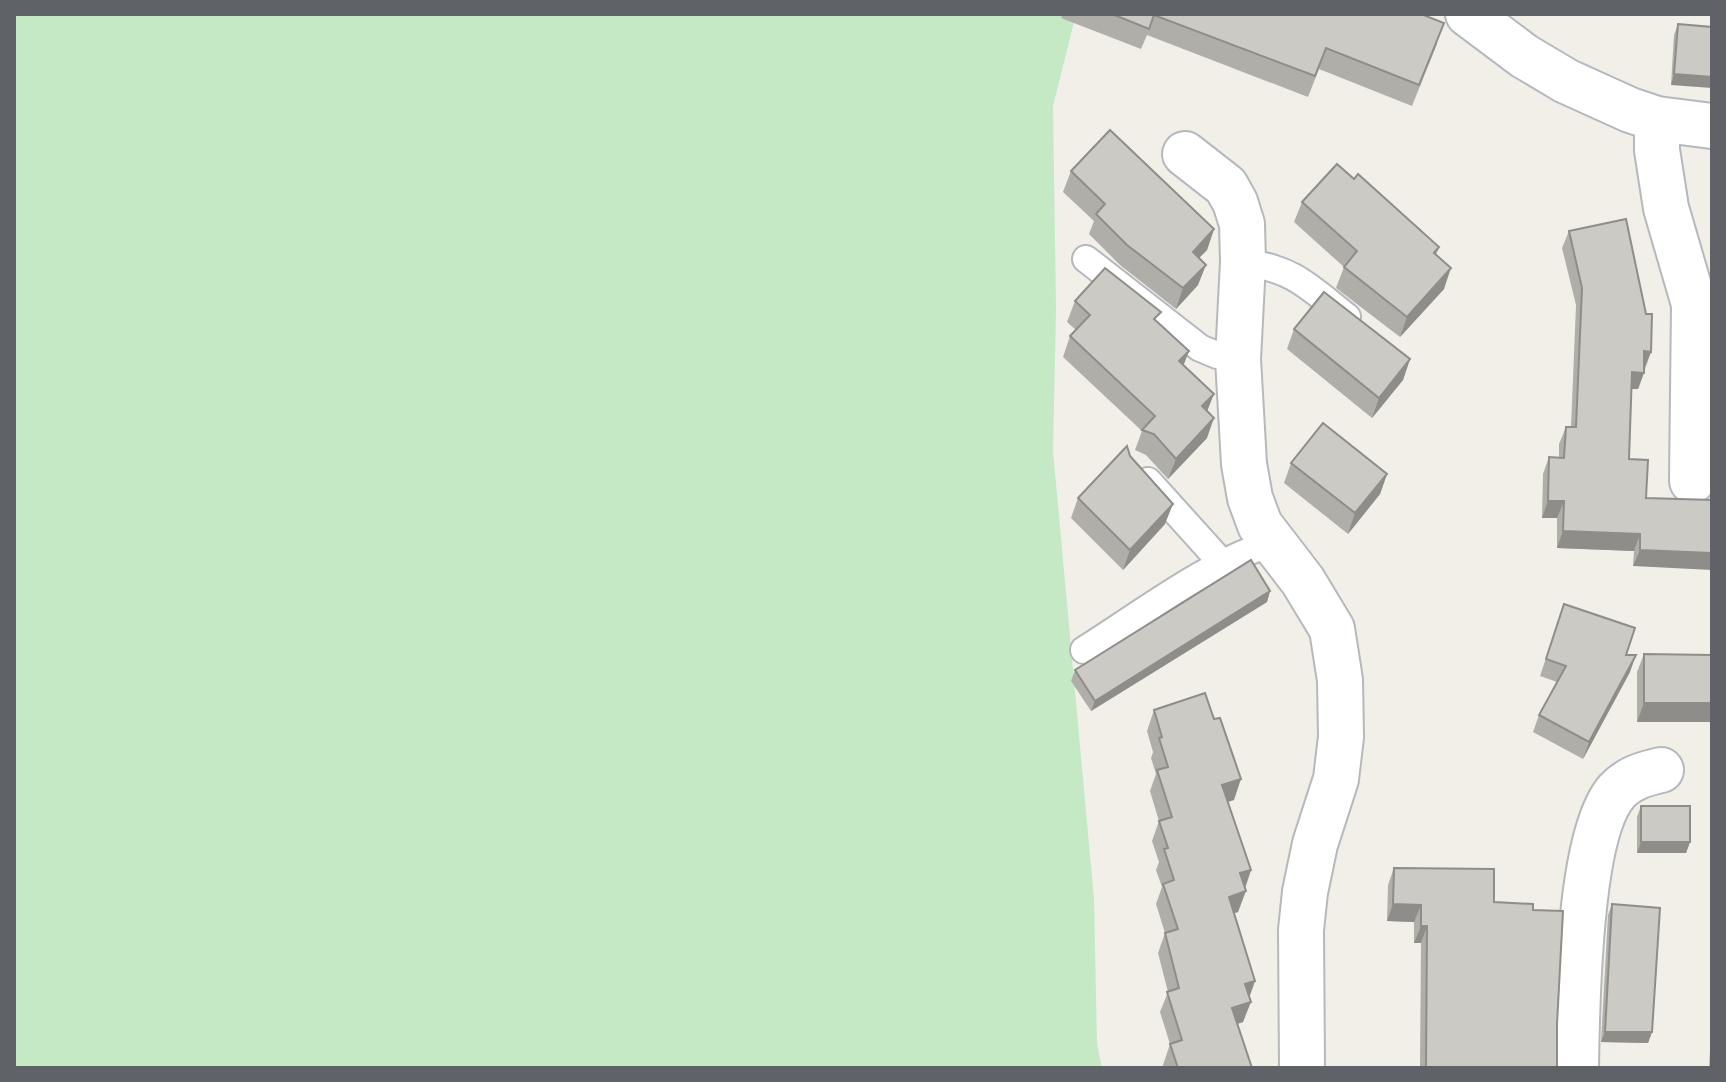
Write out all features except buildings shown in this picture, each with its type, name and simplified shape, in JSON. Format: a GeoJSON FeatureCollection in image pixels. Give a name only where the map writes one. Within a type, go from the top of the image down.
{"type":"FeatureCollection","features":[{"type":"Feature","properties":{"kind":"street"},"geometry":{"type":"LineString","coordinates":[[1468,14],[1524,56],[1566,81],[1657,119],[1712,126]]}},
{"type":"Feature","properties":{"kind":"street"},"geometry":{"type":"LineString","coordinates":[[1657,119],[1657,150],[1663,194],[1694,304],[1692,481]]}},
{"type":"Feature","properties":{"kind":"street"},"geometry":{"type":"LineString","coordinates":[[1185,154],[1226,186],[1242,224],[1238,359],[1244,464],[1250,498],[1260,525],[1303,581],[1332,629],[1342,702],[1336,779],[1315,844],[1305,892],[1300,991],[1302,1068]]}},
{"type":"Feature","properties":{"kind":"street"},"geometry":{"type":"LineString","coordinates":[[1576,1068],[1578,989],[1586,892],[1597,836],[1616,793],[1628,782],[1661,770]]}},
{"type":"Feature","properties":{"kind":"lane"},"geometry":{"type":"LineString","coordinates":[[1086,259],[1200,348],[1238,359]]}},
{"type":"Feature","properties":{"kind":"lane"},"geometry":{"type":"LineString","coordinates":[[1243,262],[1282,270],[1302,281],[1362,328]]}},
{"type":"Feature","properties":{"kind":"lane"},"geometry":{"type":"LineString","coordinates":[[1135,466],[1222,563]]}},
{"type":"Feature","properties":{"kind":"lane"},"geometry":{"type":"LineString","coordinates":[[1084,650],[1222,563],[1247,550],[1273,543]]}},
{"type":"Feature","properties":{"kind":"green space"},"geometry":{"type":"Polygon","coordinates":[[[14,14],[1076,14],[1053,106],[1056,309],[1053,451],[1094,899],[1097,1044],[1102,1068],[14,1068],[14,14]]]}}]}
